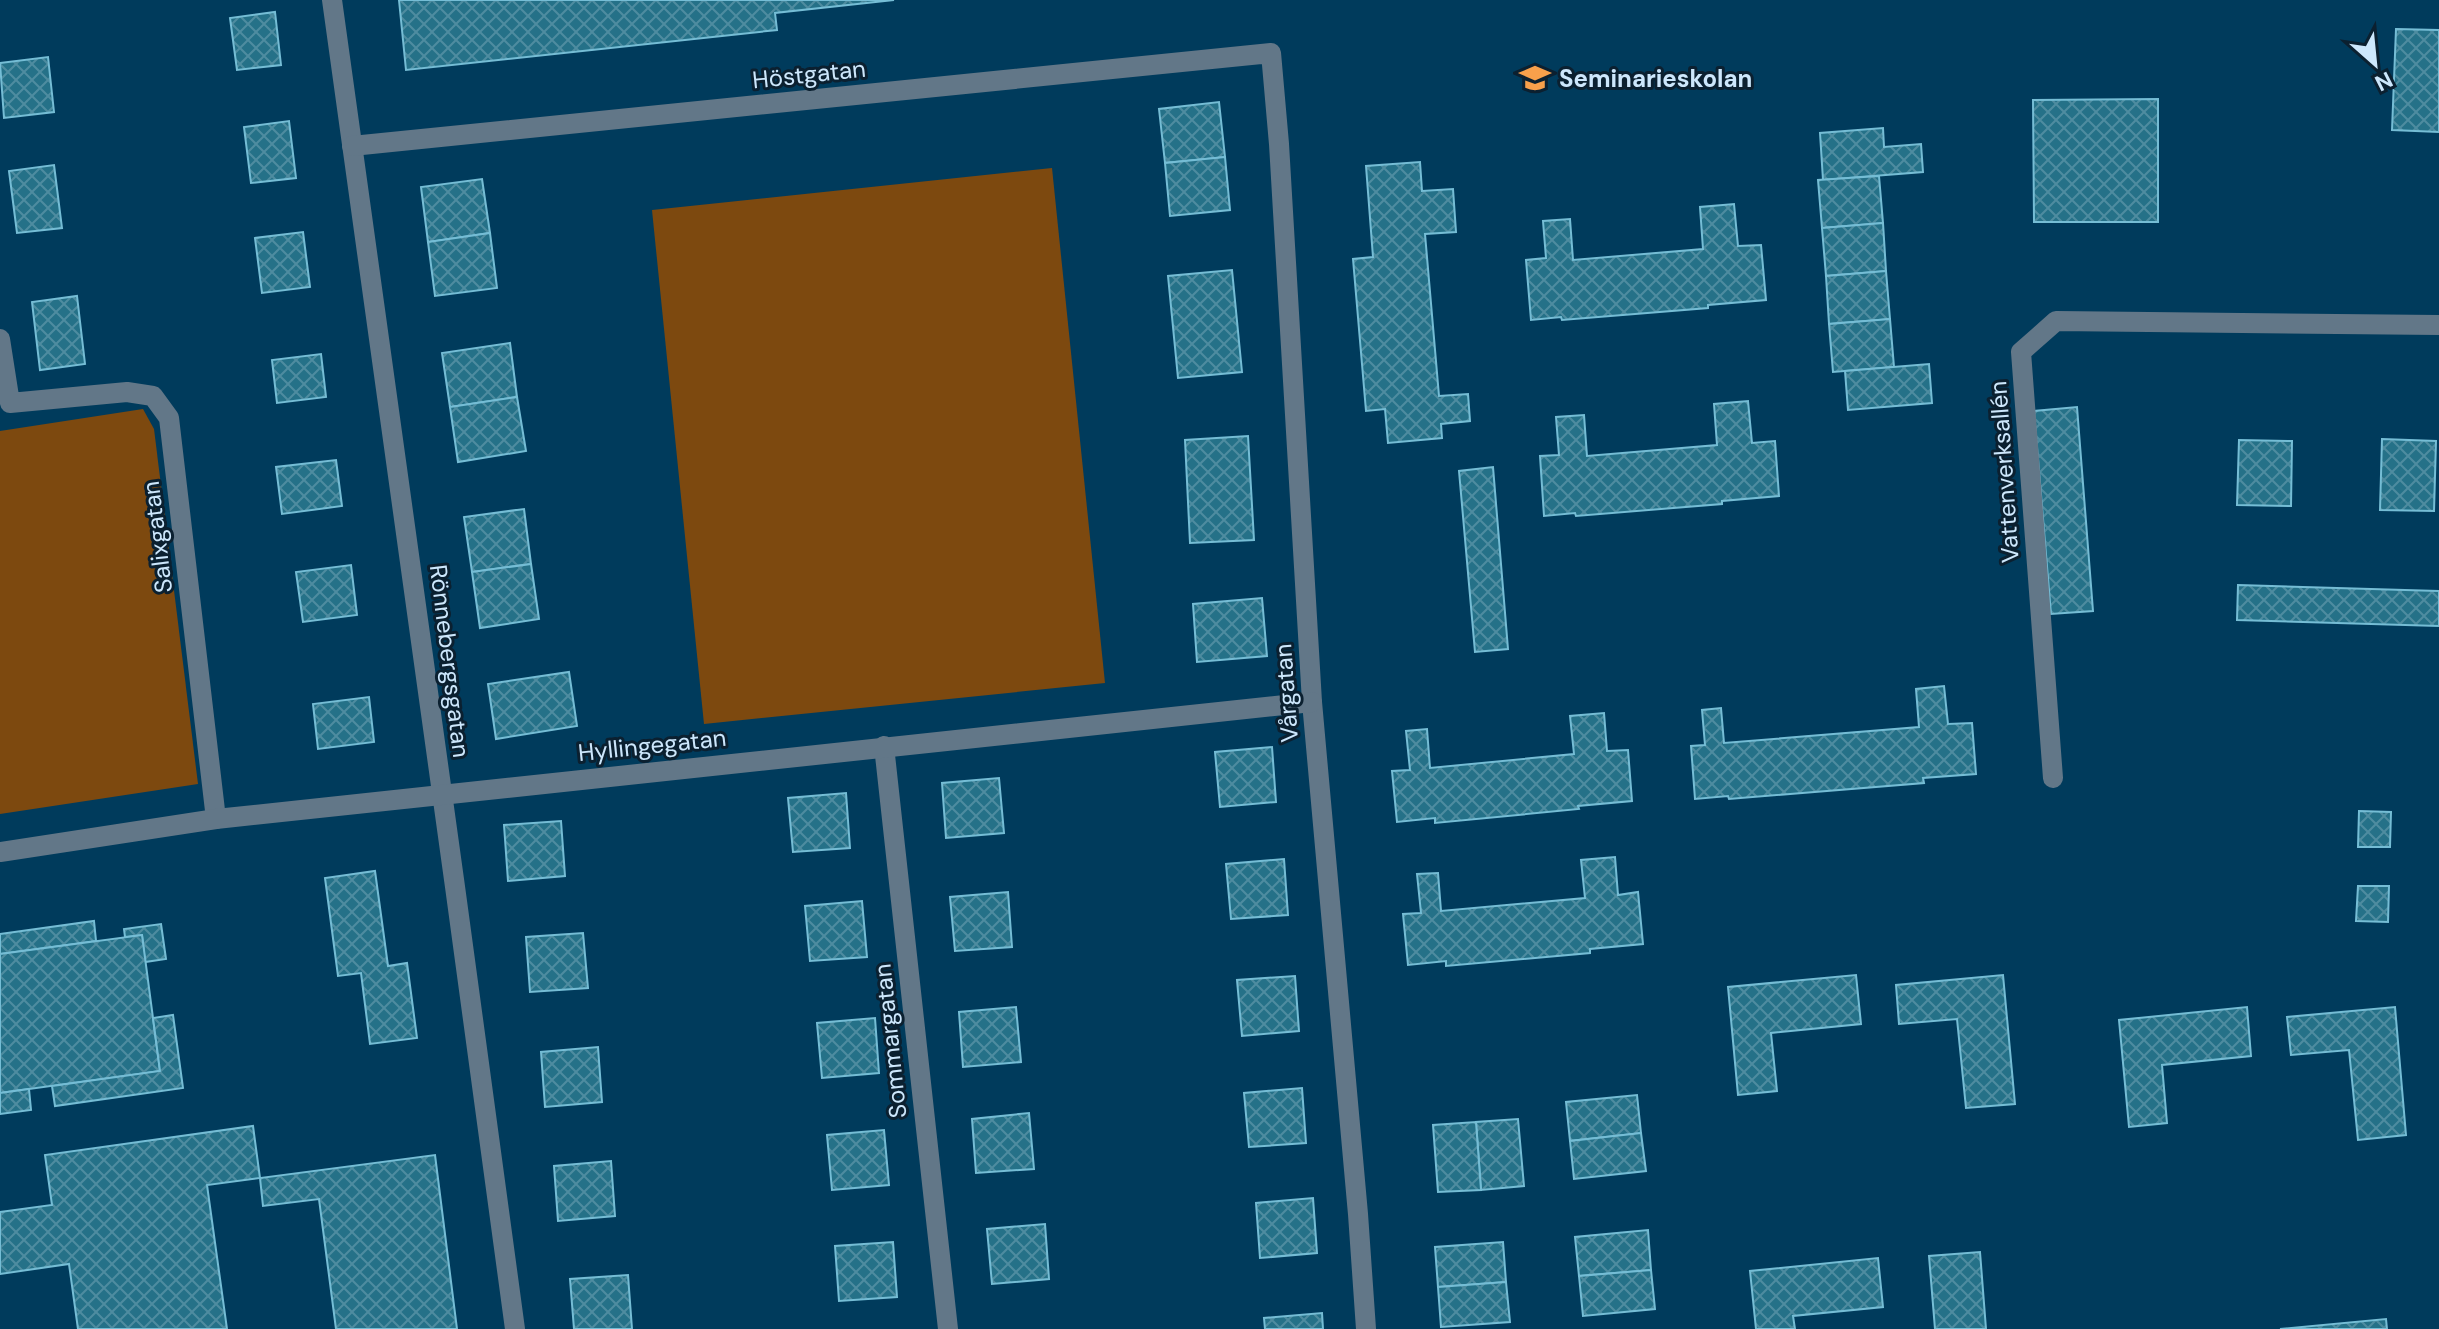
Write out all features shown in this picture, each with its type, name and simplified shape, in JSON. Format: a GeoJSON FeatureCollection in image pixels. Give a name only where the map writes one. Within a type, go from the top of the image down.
{"type":"FeatureCollection","features":[{"type":"Feature","properties":{"kind":"street","name":"Rönnebergsgatan"},"geometry":{"type":"LineString","coordinates":[[332,0],[408,531],[515,1329]]}},
{"type":"Feature","properties":{"kind":"street","name":"Höstgatan"},"geometry":{"type":"LineString","coordinates":[[352,146],[1271,53]]}},
{"type":"Feature","properties":{"kind":"street","name":"Vårgatan"},"geometry":{"type":"LineString","coordinates":[[1271,53],[1312,702],[1366,1329]]}},
{"type":"Feature","properties":{"kind":"street","name":"Vattenverksallén"},"geometry":{"type":"LineString","coordinates":[[2053,778],[2021,352],[2056,321],[2439,325]]}},
{"type":"Feature","properties":{"kind":"street","name":"Salixgatan"},"geometry":{"type":"LineString","coordinates":[[0,339],[5,404],[127,392],[153,396],[169,418],[216,819]]}},
{"type":"Feature","properties":{"kind":"street","name":"Hyllingegatan"},"geometry":{"type":"LineString","coordinates":[[0,852],[216,819],[1312,702]]}},
{"type":"Feature","properties":{"kind":"street","name":"Sommargatan"},"geometry":{"type":"LineString","coordinates":[[884,746],[948,1329]]}},
{"type":"Feature","properties":{"kind":"shaded area"},"geometry":{"type":"Polygon","coordinates":[[[1052,168],[1105,683],[704,724],[652,210],[1052,168]]]}},
{"type":"Feature","properties":{"kind":"shaded area"},"geometry":{"type":"Polygon","coordinates":[[[143,409],[154,429],[198,784],[0,814],[0,431],[143,409]]]}},
{"type":"Feature","properties":{"kind":"building"},"geometry":{"type":"Polygon","coordinates":[[[399,0],[894,0],[775,13],[777,30],[406,70],[399,0]]]}},
{"type":"Feature","properties":{"kind":"building"},"geometry":{"type":"Polygon","coordinates":[[[275,12],[281,65],[237,70],[230,18],[275,12]]]}},
{"type":"Feature","properties":{"kind":"building"},"geometry":{"type":"Polygon","coordinates":[[[2396,29],[2439,30],[2439,132],[2392,130],[2396,29]]]}},
{"type":"Feature","properties":{"kind":"building"},"geometry":{"type":"Polygon","coordinates":[[[48,57],[54,112],[4,118],[0,63],[48,57]]]}},
{"type":"Feature","properties":{"kind":"building"},"geometry":{"type":"Polygon","coordinates":[[[2158,99],[2158,222],[2034,222],[2033,100],[2158,99]]]}},
{"type":"Feature","properties":{"kind":"building"},"geometry":{"type":"Polygon","coordinates":[[[1219,102],[1225,157],[1165,163],[1159,109],[1219,102]]]}},
{"type":"Feature","properties":{"kind":"building"},"geometry":{"type":"Polygon","coordinates":[[[289,121],[296,178],[251,183],[244,127],[289,121]]]}},
{"type":"Feature","properties":{"kind":"building"},"geometry":{"type":"Polygon","coordinates":[[[1883,128],[1884,147],[1921,144],[1923,172],[1823,180],[1820,133],[1883,128]]]}},
{"type":"Feature","properties":{"kind":"building"},"geometry":{"type":"Polygon","coordinates":[[[1225,157],[1230,210],[1170,216],[1165,163],[1225,157]]]}},
{"type":"Feature","properties":{"kind":"building"},"geometry":{"type":"Polygon","coordinates":[[[1420,162],[1422,191],[1453,189],[1456,232],[1425,234],[1439,396],[1468,394],[1470,421],[1441,424],[1442,438],[1388,443],[1385,409],[1366,411],[1353,259],[1373,257],[1366,166],[1420,162]]]}},
{"type":"Feature","properties":{"kind":"building"},"geometry":{"type":"Polygon","coordinates":[[[54,165],[62,228],[17,233],[9,171],[54,165]]]}},
{"type":"Feature","properties":{"kind":"building"},"geometry":{"type":"Polygon","coordinates":[[[1879,176],[1883,223],[1822,228],[1818,180],[1879,176]]]}},
{"type":"Feature","properties":{"kind":"building"},"geometry":{"type":"Polygon","coordinates":[[[482,179],[490,233],[428,242],[421,187],[482,179]]]}},
{"type":"Feature","properties":{"kind":"building"},"geometry":{"type":"Polygon","coordinates":[[[1734,204],[1738,246],[1761,245],[1766,300],[1708,305],[1708,308],[1531,320],[1526,260],[1546,258],[1543,221],[1570,219],[1573,260],[1703,249],[1700,207],[1734,204]]]}},
{"type":"Feature","properties":{"kind":"building"},"geometry":{"type":"Polygon","coordinates":[[[1883,223],[1886,271],[1826,276],[1822,228],[1883,223]]]}},
{"type":"Feature","properties":{"kind":"building"},"geometry":{"type":"Polygon","coordinates":[[[303,232],[310,287],[262,293],[255,238],[303,232]]]}},
{"type":"Feature","properties":{"kind":"building"},"geometry":{"type":"Polygon","coordinates":[[[490,233],[497,288],[435,296],[428,242],[490,233]]]}},
{"type":"Feature","properties":{"kind":"building"},"geometry":{"type":"Polygon","coordinates":[[[1232,270],[1242,372],[1178,378],[1168,276],[1232,270]]]}},
{"type":"Feature","properties":{"kind":"building"},"geometry":{"type":"Polygon","coordinates":[[[1886,271],[1890,319],[1829,324],[1826,276],[1886,271]]]}},
{"type":"Feature","properties":{"kind":"building"},"geometry":{"type":"Polygon","coordinates":[[[77,296],[85,364],[40,370],[32,302],[77,296]]]}},
{"type":"Feature","properties":{"kind":"building"},"geometry":{"type":"Polygon","coordinates":[[[1890,319],[1894,367],[1833,372],[1829,324],[1890,319]]]}},
{"type":"Feature","properties":{"kind":"building"},"geometry":{"type":"Polygon","coordinates":[[[510,343],[517,397],[450,407],[442,353],[510,343]]]}},
{"type":"Feature","properties":{"kind":"building"},"geometry":{"type":"Polygon","coordinates":[[[321,354],[326,397],[277,403],[272,360],[321,354]]]}},
{"type":"Feature","properties":{"kind":"building"},"geometry":{"type":"Polygon","coordinates":[[[1929,364],[1932,403],[1848,410],[1845,371],[1929,364]]]}},
{"type":"Feature","properties":{"kind":"building"},"geometry":{"type":"Polygon","coordinates":[[[517,397],[526,451],[458,462],[450,407],[517,397]]]}},
{"type":"Feature","properties":{"kind":"building"},"geometry":{"type":"Polygon","coordinates":[[[1748,401],[1752,443],[1775,441],[1779,496],[1722,501],[1722,504],[1544,516],[1540,456],[1559,455],[1556,417],[1584,415],[1587,456],[1717,445],[1714,404],[1748,401]]]}},
{"type":"Feature","properties":{"kind":"building"},"geometry":{"type":"Polygon","coordinates":[[[2077,407],[2093,611],[2051,614],[2034,411],[2077,407]]]}},
{"type":"Feature","properties":{"kind":"building"},"geometry":{"type":"Polygon","coordinates":[[[1248,436],[1254,540],[1190,543],[1185,440],[1248,436]]]}},
{"type":"Feature","properties":{"kind":"building"},"geometry":{"type":"Polygon","coordinates":[[[2382,439],[2436,441],[2434,511],[2380,510],[2382,439]]]}},
{"type":"Feature","properties":{"kind":"building"},"geometry":{"type":"Polygon","coordinates":[[[2239,440],[2292,441],[2291,506],[2237,505],[2239,440]]]}},
{"type":"Feature","properties":{"kind":"building"},"geometry":{"type":"Polygon","coordinates":[[[336,460],[342,506],[282,514],[276,467],[336,460]]]}},
{"type":"Feature","properties":{"kind":"building"},"geometry":{"type":"Polygon","coordinates":[[[1493,467],[1508,649],[1475,652],[1459,471],[1493,467]]]}},
{"type":"Feature","properties":{"kind":"building"},"geometry":{"type":"Polygon","coordinates":[[[524,509],[531,564],[472,572],[464,517],[524,509]]]}},
{"type":"Feature","properties":{"kind":"building"},"geometry":{"type":"Polygon","coordinates":[[[531,564],[539,619],[480,628],[472,572],[531,564]]]}},
{"type":"Feature","properties":{"kind":"building"},"geometry":{"type":"Polygon","coordinates":[[[351,565],[357,615],[303,622],[296,572],[351,565]]]}},
{"type":"Feature","properties":{"kind":"building"},"geometry":{"type":"Polygon","coordinates":[[[2238,585],[2439,591],[2439,626],[2237,620],[2238,585]]]}},
{"type":"Feature","properties":{"kind":"building"},"geometry":{"type":"Polygon","coordinates":[[[1262,598],[1267,656],[1197,662],[1193,604],[1262,598]]]}},
{"type":"Feature","properties":{"kind":"building"},"geometry":{"type":"Polygon","coordinates":[[[569,672],[577,726],[496,739],[488,684],[569,672]]]}},
{"type":"Feature","properties":{"kind":"building"},"geometry":{"type":"Polygon","coordinates":[[[1944,686],[1948,724],[1972,723],[1976,774],[1923,778],[1924,783],[1695,799],[1691,746],[1705,745],[1702,710],[1721,708],[1724,743],[1919,727],[1916,689],[1944,686]]]}},
{"type":"Feature","properties":{"kind":"building"},"geometry":{"type":"Polygon","coordinates":[[[369,697],[374,742],[318,749],[313,704],[369,697]]]}},
{"type":"Feature","properties":{"kind":"building"},"geometry":{"type":"Polygon","coordinates":[[[1604,713],[1607,751],[1628,750],[1632,801],[1435,823],[1435,818],[1397,822],[1392,771],[1410,770],[1406,731],[1427,729],[1430,768],[1574,754],[1570,716],[1604,713]]]}},
{"type":"Feature","properties":{"kind":"building"},"geometry":{"type":"Polygon","coordinates":[[[1272,747],[1276,802],[1220,807],[1215,752],[1272,747]]]}},
{"type":"Feature","properties":{"kind":"building"},"geometry":{"type":"Polygon","coordinates":[[[999,778],[1004,833],[946,838],[942,783],[999,778]]]}},
{"type":"Feature","properties":{"kind":"building"},"geometry":{"type":"Polygon","coordinates":[[[846,793],[850,848],[793,852],[788,798],[846,793]]]}},
{"type":"Feature","properties":{"kind":"building"},"geometry":{"type":"Polygon","coordinates":[[[2359,811],[2391,812],[2390,847],[2358,847],[2359,811]]]}},
{"type":"Feature","properties":{"kind":"building"},"geometry":{"type":"Polygon","coordinates":[[[561,821],[565,876],[508,881],[504,825],[561,821]]]}},
{"type":"Feature","properties":{"kind":"building"},"geometry":{"type":"Polygon","coordinates":[[[1615,857],[1618,895],[1638,892],[1643,944],[1590,949],[1590,953],[1446,966],[1446,961],[1408,965],[1403,914],[1421,913],[1417,874],[1438,873],[1441,911],[1585,898],[1581,860],[1615,857]]]}},
{"type":"Feature","properties":{"kind":"building"},"geometry":{"type":"Polygon","coordinates":[[[1284,859],[1288,915],[1231,919],[1226,864],[1284,859]]]}},
{"type":"Feature","properties":{"kind":"building"},"geometry":{"type":"Polygon","coordinates":[[[375,871],[388,966],[407,963],[417,1038],[370,1044],[361,973],[338,976],[325,878],[375,871]]]}},
{"type":"Feature","properties":{"kind":"building"},"geometry":{"type":"Polygon","coordinates":[[[2358,886],[2389,886],[2388,922],[2356,921],[2358,886]]]}},
{"type":"Feature","properties":{"kind":"building"},"geometry":{"type":"Polygon","coordinates":[[[1008,892],[1012,947],[955,951],[950,897],[1008,892]]]}},
{"type":"Feature","properties":{"kind":"building"},"geometry":{"type":"Polygon","coordinates":[[[862,901],[867,957],[810,961],[805,906],[862,901]]]}},
{"type":"Feature","properties":{"kind":"building"},"geometry":{"type":"Polygon","coordinates":[[[94,921],[96,941],[0,954],[0,934],[94,921]]]}},
{"type":"Feature","properties":{"kind":"building"},"geometry":{"type":"Polygon","coordinates":[[[161,924],[166,959],[145,962],[142,935],[125,937],[124,929],[161,924]]]}},
{"type":"Feature","properties":{"kind":"building"},"geometry":{"type":"Polygon","coordinates":[[[583,933],[588,988],[530,992],[526,937],[583,933]]]}},
{"type":"Feature","properties":{"kind":"building"},"geometry":{"type":"Polygon","coordinates":[[[142,935],[160,1071],[0,1093],[0,954],[142,935]]]}},
{"type":"Feature","properties":{"kind":"building"},"geometry":{"type":"Polygon","coordinates":[[[1856,975],[1861,1024],[1771,1033],[1777,1091],[1738,1095],[1728,987],[1856,975]]]}},
{"type":"Feature","properties":{"kind":"building"},"geometry":{"type":"Polygon","coordinates":[[[2003,975],[2015,1104],[1966,1108],[1957,1019],[1899,1024],[1896,985],[2003,975]]]}},
{"type":"Feature","properties":{"kind":"building"},"geometry":{"type":"Polygon","coordinates":[[[1295,976],[1299,1031],[1242,1036],[1237,980],[1295,976]]]}},
{"type":"Feature","properties":{"kind":"building"},"geometry":{"type":"Polygon","coordinates":[[[1016,1007],[1021,1062],[963,1067],[959,1012],[1016,1007]]]}},
{"type":"Feature","properties":{"kind":"building"},"geometry":{"type":"Polygon","coordinates":[[[2247,1007],[2251,1056],[2162,1065],[2167,1123],[2129,1127],[2119,1020],[2247,1007]]]}},
{"type":"Feature","properties":{"kind":"building"},"geometry":{"type":"Polygon","coordinates":[[[2395,1007],[2406,1135],[2358,1140],[2349,1050],[2291,1055],[2287,1017],[2395,1007]]]}},
{"type":"Feature","properties":{"kind":"building"},"geometry":{"type":"Polygon","coordinates":[[[173,1015],[183,1088],[55,1106],[52,1086],[160,1071],[153,1018],[173,1015]]]}},
{"type":"Feature","properties":{"kind":"building"},"geometry":{"type":"Polygon","coordinates":[[[875,1018],[879,1073],[822,1078],[817,1023],[875,1018]]]}},
{"type":"Feature","properties":{"kind":"building"},"geometry":{"type":"Polygon","coordinates":[[[598,1047],[602,1102],[545,1107],[541,1052],[598,1047]]]}},
{"type":"Feature","properties":{"kind":"building"},"geometry":{"type":"Polygon","coordinates":[[[1302,1088],[1306,1143],[1249,1147],[1244,1093],[1302,1088]]]}},
{"type":"Feature","properties":{"kind":"building"},"geometry":{"type":"Polygon","coordinates":[[[29,1089],[31,1110],[0,1114],[0,1093],[29,1089]]]}},
{"type":"Feature","properties":{"kind":"building"},"geometry":{"type":"Polygon","coordinates":[[[1637,1095],[1641,1133],[1570,1141],[1566,1102],[1637,1095]]]}},
{"type":"Feature","properties":{"kind":"building"},"geometry":{"type":"Polygon","coordinates":[[[1029,1113],[1034,1169],[976,1173],[972,1119],[1029,1113]]]}},
{"type":"Feature","properties":{"kind":"building"},"geometry":{"type":"Polygon","coordinates":[[[1518,1119],[1524,1186],[1481,1190],[1476,1122],[1518,1119]]]}},
{"type":"Feature","properties":{"kind":"building"},"geometry":{"type":"Polygon","coordinates":[[[1476,1122],[1481,1190],[1438,1192],[1433,1125],[1476,1122]]]}},
{"type":"Feature","properties":{"kind":"building"},"geometry":{"type":"Polygon","coordinates":[[[253,1126],[260,1178],[207,1185],[227,1329],[78,1329],[69,1264],[0,1274],[0,1212],[52,1205],[45,1155],[253,1126]]]}},
{"type":"Feature","properties":{"kind":"building"},"geometry":{"type":"Polygon","coordinates":[[[884,1130],[889,1185],[832,1190],[827,1135],[884,1130]]]}},
{"type":"Feature","properties":{"kind":"building"},"geometry":{"type":"Polygon","coordinates":[[[1641,1133],[1646,1171],[1574,1179],[1570,1141],[1641,1133]]]}},
{"type":"Feature","properties":{"kind":"building"},"geometry":{"type":"Polygon","coordinates":[[[435,1155],[457,1329],[336,1329],[319,1199],[263,1206],[260,1178],[435,1155]]]}},
{"type":"Feature","properties":{"kind":"building"},"geometry":{"type":"Polygon","coordinates":[[[611,1161],[615,1216],[558,1221],[554,1166],[611,1161]]]}},
{"type":"Feature","properties":{"kind":"building"},"geometry":{"type":"Polygon","coordinates":[[[1313,1198],[1317,1253],[1260,1258],[1256,1203],[1313,1198]]]}},
{"type":"Feature","properties":{"kind":"building"},"geometry":{"type":"Polygon","coordinates":[[[1045,1224],[1049,1279],[992,1284],[987,1229],[1045,1224]]]}},
{"type":"Feature","properties":{"kind":"building"},"geometry":{"type":"Polygon","coordinates":[[[1648,1230],[1651,1270],[1579,1276],[1575,1237],[1648,1230]]]}},
{"type":"Feature","properties":{"kind":"building"},"geometry":{"type":"Polygon","coordinates":[[[893,1242],[897,1297],[839,1301],[835,1246],[893,1242]]]}},
{"type":"Feature","properties":{"kind":"building"},"geometry":{"type":"Polygon","coordinates":[[[1503,1242],[1506,1282],[1438,1287],[1435,1247],[1503,1242]]]}},
{"type":"Feature","properties":{"kind":"building"},"geometry":{"type":"Polygon","coordinates":[[[1980,1252],[1986,1329],[1935,1329],[1929,1256],[1980,1252]]]}},
{"type":"Feature","properties":{"kind":"building"},"geometry":{"type":"Polygon","coordinates":[[[1878,1258],[1883,1307],[1793,1316],[1795,1329],[1756,1329],[1750,1271],[1878,1258]]]}},
{"type":"Feature","properties":{"kind":"building"},"geometry":{"type":"Polygon","coordinates":[[[1651,1270],[1655,1309],[1583,1316],[1579,1276],[1651,1270]]]}},
{"type":"Feature","properties":{"kind":"building"},"geometry":{"type":"Polygon","coordinates":[[[628,1275],[632,1329],[574,1329],[570,1279],[628,1275]]]}},
{"type":"Feature","properties":{"kind":"building"},"geometry":{"type":"Polygon","coordinates":[[[1506,1282],[1510,1322],[1441,1327],[1438,1287],[1506,1282]]]}},
{"type":"Feature","properties":{"kind":"building"},"geometry":{"type":"Polygon","coordinates":[[[1322,1313],[1323,1329],[1265,1329],[1264,1318],[1322,1313]]]}},
{"type":"Feature","properties":{"kind":"building"},"geometry":{"type":"Polygon","coordinates":[[[2386,1319],[2387,1329],[2280,1329],[2386,1319]]]}},
{"type":"Feature","properties":{"kind":"place","name":"Seminarieskolan"},"geometry":{"type":"Point","coordinates":[1535,78]}}]}
